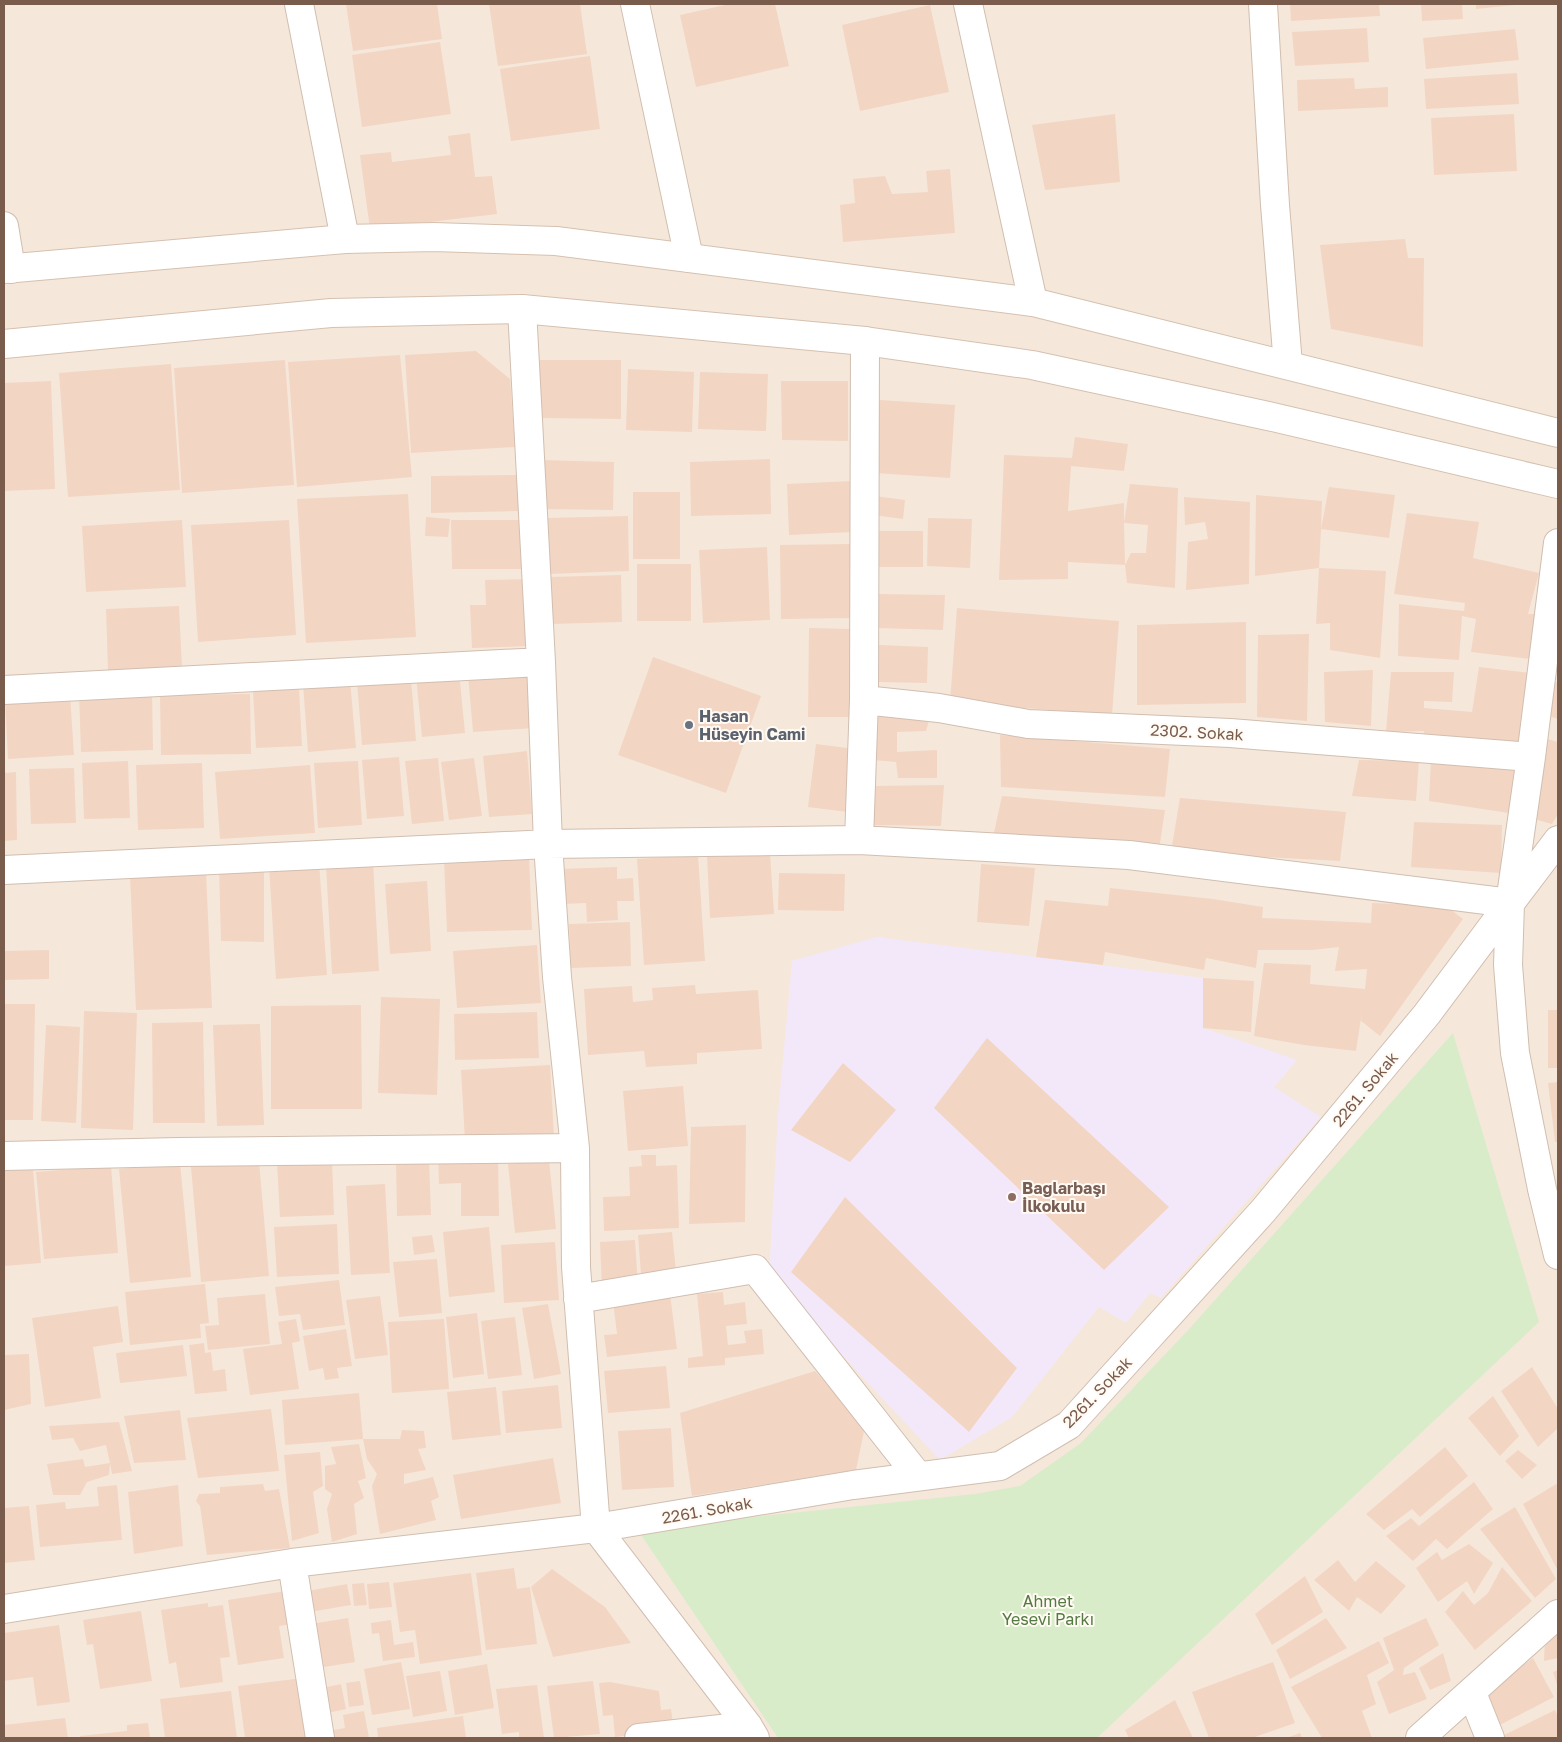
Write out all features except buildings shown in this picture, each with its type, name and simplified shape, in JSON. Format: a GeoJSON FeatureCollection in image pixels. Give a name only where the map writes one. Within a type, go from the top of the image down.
{"type":"FeatureCollection","features":[{"type":"Feature","properties":{"kind":"street"},"geometry":{"type":"LineString","coordinates":[[299,4],[345,240]]}},
{"type":"Feature","properties":{"kind":"street"},"geometry":{"type":"LineString","coordinates":[[635,4],[689,258]]}},
{"type":"Feature","properties":{"kind":"street"},"geometry":{"type":"LineString","coordinates":[[968,4],[1033,302]]}},
{"type":"Feature","properties":{"kind":"street"},"geometry":{"type":"LineString","coordinates":[[1263,4],[1275,205],[1288,365]]}},
{"type":"Feature","properties":{"kind":"street"},"geometry":{"type":"LineString","coordinates":[[4,226],[8,269],[345,240],[434,237],[556,241],[1033,302],[1558,433]]}},
{"type":"Feature","properties":{"kind":"street"},"geometry":{"type":"LineString","coordinates":[[522,309],[541,662],[548,844],[557,977],[575,1148],[576,1267],[596,1528],[751,1732]]}},
{"type":"Feature","properties":{"kind":"street"},"geometry":{"type":"LineString","coordinates":[[4,344],[331,313],[522,309],[865,341],[1032,365],[1268,416],[1558,484]]}},
{"type":"Feature","properties":{"kind":"street"},"geometry":{"type":"LineString","coordinates":[[859,840],[864,700],[865,341]]}},
{"type":"Feature","properties":{"kind":"street"},"geometry":{"type":"LineString","coordinates":[[1558,543],[1510,904],[1508,965],[1515,1053],[1550,1188],[1558,1254]]}},
{"type":"Feature","properties":{"kind":"street"},"geometry":{"type":"LineString","coordinates":[[4,690],[541,662]]}},
{"type":"Feature","properties":{"kind":"street","name":"2302. Sokak"},"geometry":{"type":"LineString","coordinates":[[864,700],[939,708],[1028,724],[1230,733],[1531,757]]}},
{"type":"Feature","properties":{"kind":"street"},"geometry":{"type":"LineString","coordinates":[[4,870],[548,844],[859,840],[1129,856],[1510,904]]}},
{"type":"Feature","properties":{"kind":"street","name":"2261. Sokak"},"geometry":{"type":"LineString","coordinates":[[4,1609],[292,1564],[596,1528],[852,1485],[1000,1466],[1069,1425],[1263,1211],[1427,1014],[1558,840]]}},
{"type":"Feature","properties":{"kind":"street"},"geometry":{"type":"LineString","coordinates":[[4,1156],[168,1152],[575,1148]]}},
{"type":"Feature","properties":{"kind":"street"},"geometry":{"type":"LineString","coordinates":[[578,1299],[754,1269],[918,1476]]}},
{"type":"Feature","properties":{"kind":"street"},"geometry":{"type":"LineString","coordinates":[[292,1564],[320,1738]]}},
{"type":"Feature","properties":{"kind":"street"},"geometry":{"type":"LineString","coordinates":[[1420,1738],[1558,1614]]}},
{"type":"Feature","properties":{"kind":"street"},"geometry":{"type":"LineString","coordinates":[[1472,1693],[1490,1738]]}},
{"type":"Feature","properties":{"kind":"street"},"geometry":{"type":"LineString","coordinates":[[638,1738],[751,1732]]}},
{"type":"Feature","properties":{"kind":"shaded area"},"geometry":{"type":"Polygon","coordinates":[[[4,4],[1558,4],[1558,1738],[4,1738],[4,4]]]}},
{"type":"Feature","properties":{"kind":"shaded area","name":"Bağlarbaşı İlkokulu"},"geometry":{"type":"Polygon","coordinates":[[[877,937],[1203,978],[1203,1028],[1297,1060],[1274,1087],[1321,1117],[1161,1298],[1150,1293],[1126,1323],[1099,1307],[1012,1417],[940,1460],[769,1277],[778,1114],[792,961],[877,937]]]}},
{"type":"Feature","properties":{"kind":"green space","name":"Ahmet Yesevi Parkı"},"geometry":{"type":"Polygon","coordinates":[[[1453,1033],[1539,1322],[1097,1738],[778,1738],[637,1529],[975,1494],[1020,1486],[1081,1443],[1190,1328],[1453,1033]]]}},
{"type":"Feature","properties":{"kind":"place","name":"Hasan Hüseyin Cami"},"geometry":{"type":"Point","coordinates":[689,725]}},
{"type":"Feature","properties":{"kind":"place","name":"Bağlarbaşı İlkokulu"},"geometry":{"type":"Point","coordinates":[1012,1197]}}]}
